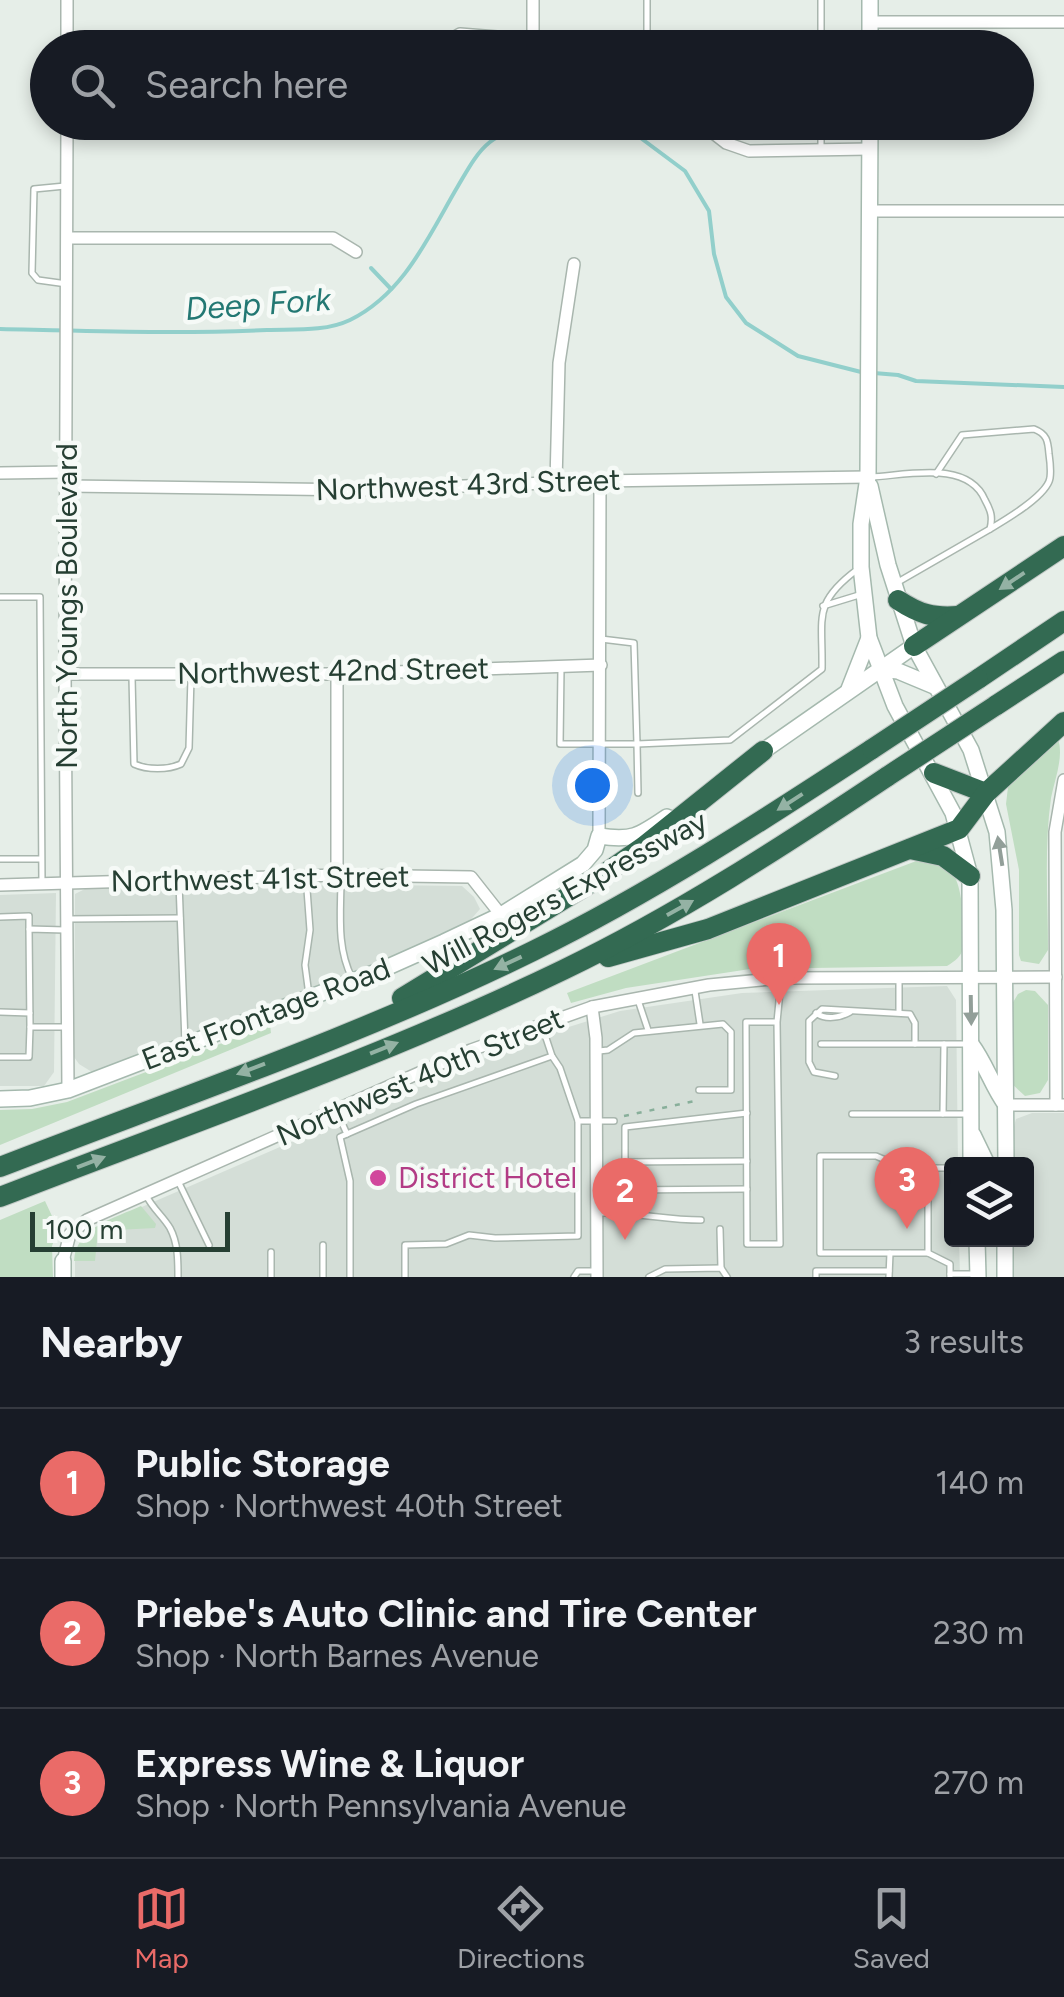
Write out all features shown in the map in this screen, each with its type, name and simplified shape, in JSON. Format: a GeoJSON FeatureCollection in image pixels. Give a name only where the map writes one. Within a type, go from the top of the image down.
{"type":"FeatureCollection","features":[{"type":"Feature","properties":{"kind":"highway"},"geometry":{"type":"LineString","coordinates":[[914,646],[1064,546]]}},
{"type":"Feature","properties":{"kind":"highway"},"geometry":{"type":"LineString","coordinates":[[896,592],[918,613],[931,617],[960,616]]}},
{"type":"Feature","properties":{"kind":"highway","name":"Will Rogers Expressway"},"geometry":{"type":"LineString","coordinates":[[0,1167],[342,1034],[535,950],[636,896],[872,749],[1064,621]]}},
{"type":"Feature","properties":{"kind":"highway","name":"Will Rogers Expressway"},"geometry":{"type":"LineString","coordinates":[[0,1197],[450,1022],[563,970],[721,885],[1064,661]]}},
{"type":"Feature","properties":{"kind":"highway"},"geometry":{"type":"LineString","coordinates":[[563,970],[708,929],[960,829],[986,793],[1064,722]]}},
{"type":"Feature","properties":{"kind":"highway"},"geometry":{"type":"LineString","coordinates":[[342,1034],[585,888],[763,751]]}},
{"type":"Feature","properties":{"kind":"highway"},"geometry":{"type":"LineString","coordinates":[[934,773],[986,793]]}},
{"type":"Feature","properties":{"kind":"highway"},"geometry":{"type":"LineString","coordinates":[[910,848],[943,856],[970,876]]}},
{"type":"Feature","properties":{"kind":"main road"},"geometry":{"type":"LineString","coordinates":[[870,0],[870,30]]}},
{"type":"Feature","properties":{"kind":"main road"},"geometry":{"type":"LineString","coordinates":[[870,140],[868,477],[861,524],[863,593],[869,638],[879,669],[960,829],[970,876],[971,1157]]}},
{"type":"Feature","properties":{"kind":"main road"},"geometry":{"type":"LineString","coordinates":[[868,477],[896,592],[914,646],[970,750],[986,793],[1003,868],[1006,1157]]}},
{"type":"Feature","properties":{"kind":"main road"},"geometry":{"type":"LineString","coordinates":[[848,688],[869,638]]}},
{"type":"Feature","properties":{"kind":"main road"},"geometry":{"type":"LineString","coordinates":[[599,836],[638,837],[848,688],[914,646]]}},
{"type":"Feature","properties":{"kind":"main road"},"geometry":{"type":"LineString","coordinates":[[879,669],[902,672],[934,686]]}},
{"type":"Feature","properties":{"kind":"main road","name":"East Frontage Road"},"geometry":{"type":"LineString","coordinates":[[0,1099],[68,1090],[353,981],[501,915],[583,864],[596,850],[599,836]]}},
{"type":"Feature","properties":{"kind":"main road"},"geometry":{"type":"LineString","coordinates":[[971,1044],[1006,1105]]}},
{"type":"Feature","properties":{"kind":"main road"},"geometry":{"type":"LineString","coordinates":[[971,1123],[985,1157]]}},
{"type":"Feature","properties":{"kind":"main road"},"geometry":{"type":"LineString","coordinates":[[977,1247],[978,1276]]}},
{"type":"Feature","properties":{"kind":"main road"},"geometry":{"type":"LineString","coordinates":[[1005,1247],[1005,1277]]}},
{"type":"Feature","properties":{"kind":"street"},"geometry":{"type":"LineString","coordinates":[[66,30],[67,0]]}},
{"type":"Feature","properties":{"kind":"street"},"geometry":{"type":"LineString","coordinates":[[532,30],[534,0]]}},
{"type":"Feature","properties":{"kind":"street"},"geometry":{"type":"LineString","coordinates":[[870,22],[1064,22]]}},
{"type":"Feature","properties":{"kind":"street","name":"North Youngs Boulevard"},"geometry":{"type":"LineString","coordinates":[[67,140],[68,1090]]}},
{"type":"Feature","properties":{"kind":"street"},"geometry":{"type":"LineString","coordinates":[[722,140],[749,152],[870,150]]}},
{"type":"Feature","properties":{"kind":"street"},"geometry":{"type":"LineString","coordinates":[[869,211],[1064,212]]}},
{"type":"Feature","properties":{"kind":"street"},"geometry":{"type":"LineString","coordinates":[[68,238],[333,238],[356,252]]}},
{"type":"Feature","properties":{"kind":"street"},"geometry":{"type":"LineString","coordinates":[[556,482],[560,363],[574,264]]}},
{"type":"Feature","properties":{"kind":"street"},"geometry":{"type":"LineString","coordinates":[[0,473],[68,472]]}},
{"type":"Feature","properties":{"kind":"street","name":"Northwest 43rd Street"},"geometry":{"type":"LineString","coordinates":[[68,486],[358,490],[868,477]]}},
{"type":"Feature","properties":{"kind":"street"},"geometry":{"type":"LineString","coordinates":[[599,836],[600,481]]}},
{"type":"Feature","properties":{"kind":"street","name":"Northwest 42nd Street"},"geometry":{"type":"LineString","coordinates":[[65,674],[337,674],[602,665]]}},
{"type":"Feature","properties":{"kind":"street"},"geometry":{"type":"LineString","coordinates":[[337,674],[339,875]]}},
{"type":"Feature","properties":{"kind":"street"},"geometry":{"type":"LineString","coordinates":[[1006,1105],[1060,1105],[1056,977],[1060,854],[1056,814],[1064,780]]}},
{"type":"Feature","properties":{"kind":"street","name":"Northwest 41st Street"},"geometry":{"type":"LineString","coordinates":[[0,885],[339,875],[471,877],[501,915]]}},
{"type":"Feature","properties":{"kind":"street","name":"Northwest 40th Street"},"geometry":{"type":"LineString","coordinates":[[63,1269],[65,1242],[78,1227],[336,1109],[541,1023],[592,1007],[694,988],[781,978],[1056,977]]}},
{"type":"Feature","properties":{"kind":"street"},"geometry":{"type":"LineString","coordinates":[[592,1007],[596,1051],[598,1274]]}},
{"type":"Feature","properties":{"kind":"lane"},"geometry":{"type":"LineString","coordinates":[[646,0],[647,30]]}},
{"type":"Feature","properties":{"kind":"lane"},"geometry":{"type":"LineString","coordinates":[[821,30],[822,0]]}},
{"type":"Feature","properties":{"kind":"lane"},"geometry":{"type":"LineString","coordinates":[[821,140],[821,150]]}},
{"type":"Feature","properties":{"kind":"lane"},"geometry":{"type":"LineString","coordinates":[[68,186],[34,189],[32,273],[38,280],[68,284]]}},
{"type":"Feature","properties":{"kind":"lane"},"geometry":{"type":"LineString","coordinates":[[896,592],[1022,509],[1048,486],[1048,440],[1034,429],[962,436],[936,474]]}},
{"type":"Feature","properties":{"kind":"lane"},"geometry":{"type":"LineString","coordinates":[[868,477],[958,474],[979,486],[993,516],[990,529]]}},
{"type":"Feature","properties":{"kind":"lane"},"geometry":{"type":"LineString","coordinates":[[561,666],[560,744],[730,740],[822,669],[824,606],[833,587],[861,567]]}},
{"type":"Feature","properties":{"kind":"lane"},"geometry":{"type":"LineString","coordinates":[[824,606],[863,593]]}},
{"type":"Feature","properties":{"kind":"lane"},"geometry":{"type":"LineString","coordinates":[[0,597],[40,597],[42,884]]}},
{"type":"Feature","properties":{"kind":"lane"},"geometry":{"type":"LineString","coordinates":[[601,639],[634,643],[638,793]]}},
{"type":"Feature","properties":{"kind":"lane"},"geometry":{"type":"LineString","coordinates":[[132,674],[134,764],[159,768],[173,768],[186,757],[192,674]]}},
{"type":"Feature","properties":{"kind":"lane"},"geometry":{"type":"LineString","coordinates":[[0,859],[40,859]]}},
{"type":"Feature","properties":{"kind":"lane"},"geometry":{"type":"LineString","coordinates":[[339,875],[340,943],[353,981]]}},
{"type":"Feature","properties":{"kind":"lane"},"geometry":{"type":"LineString","coordinates":[[306,876],[310,998]]}},
{"type":"Feature","properties":{"kind":"lane"},"geometry":{"type":"LineString","coordinates":[[178,880],[186,1045]]}},
{"type":"Feature","properties":{"kind":"lane"},"geometry":{"type":"LineString","coordinates":[[0,917],[29,916],[30,1013],[29,1057],[0,1058]]}},
{"type":"Feature","properties":{"kind":"lane"},"geometry":{"type":"LineString","coordinates":[[29,929],[180,918]]}},
{"type":"Feature","properties":{"kind":"lane"},"geometry":{"type":"LineString","coordinates":[[899,977],[899,1012]]}},
{"type":"Feature","properties":{"kind":"lane"},"geometry":{"type":"LineString","coordinates":[[777,1022],[746,1022],[747,1244],[780,1244],[777,1022],[781,978]]}},
{"type":"Feature","properties":{"kind":"lane"},"geometry":{"type":"LineString","coordinates":[[694,988],[700,1024]]}},
{"type":"Feature","properties":{"kind":"lane"},"geometry":{"type":"LineString","coordinates":[[637,997],[648,1030]]}},
{"type":"Feature","properties":{"kind":"lane"},"geometry":{"type":"LineString","coordinates":[[834,1076],[814,1072],[809,1062],[809,1021],[822,1009],[910,1014],[916,1044]]}},
{"type":"Feature","properties":{"kind":"lane"},"geometry":{"type":"LineString","coordinates":[[0,1012],[30,1013]]}},
{"type":"Feature","properties":{"kind":"lane"},"geometry":{"type":"LineString","coordinates":[[541,1023],[578,1121],[578,1236]]}},
{"type":"Feature","properties":{"kind":"lane"},"geometry":{"type":"LineString","coordinates":[[596,1051],[608,1050],[634,1033],[648,1030],[723,1024],[731,1032],[731,1090],[699,1090]]}},
{"type":"Feature","properties":{"kind":"lane"},"geometry":{"type":"LineString","coordinates":[[30,1027],[68,1026]]}},
{"type":"Feature","properties":{"kind":"lane"},"geometry":{"type":"LineString","coordinates":[[821,1044],[971,1044]]}},
{"type":"Feature","properties":{"kind":"lane"},"geometry":{"type":"LineString","coordinates":[[944,1044],[944,1114]]}},
{"type":"Feature","properties":{"kind":"lane"},"geometry":{"type":"LineString","coordinates":[[350,1277],[350,1181],[340,1137],[457,1088],[552,1056]]}},
{"type":"Feature","properties":{"kind":"lane"},"geometry":{"type":"LineString","coordinates":[[930,1076],[944,1076]]}},
{"type":"Feature","properties":{"kind":"lane"},"geometry":{"type":"LineString","coordinates":[[336,1109],[347,1134]]}},
{"type":"Feature","properties":{"kind":"lane"},"geometry":{"type":"LineString","coordinates":[[625,1204],[625,1128],[746,1113]]}},
{"type":"Feature","properties":{"kind":"lane"},"geometry":{"type":"LineString","coordinates":[[852,1114],[944,1114],[971,1123]]}},
{"type":"Feature","properties":{"kind":"lane"},"geometry":{"type":"LineString","coordinates":[[578,1121],[614,1121]]}},
{"type":"Feature","properties":{"kind":"lane"},"geometry":{"type":"LineString","coordinates":[[890,1253],[889,1274],[818,1274],[820,1156],[876,1156],[904,1168],[944,1168]]}},
{"type":"Feature","properties":{"kind":"lane"},"geometry":{"type":"LineString","coordinates":[[625,1162],[747,1161]]}},
{"type":"Feature","properties":{"kind":"lane"},"geometry":{"type":"LineString","coordinates":[[928,1168],[928,1253]]}},
{"type":"Feature","properties":{"kind":"lane"},"geometry":{"type":"LineString","coordinates":[[178,1180],[209,1244]]}},
{"type":"Feature","properties":{"kind":"lane"},"geometry":{"type":"LineString","coordinates":[[625,1190],[747,1189]]}},
{"type":"Feature","properties":{"kind":"lane"},"geometry":{"type":"LineString","coordinates":[[146,1194],[151,1207],[169,1227],[178,1253],[178,1277]]}},
{"type":"Feature","properties":{"kind":"lane"},"geometry":{"type":"LineString","coordinates":[[597,1213],[645,1212],[663,1220],[700,1220]]}},
{"type":"Feature","properties":{"kind":"lane"},"geometry":{"type":"LineString","coordinates":[[720,1229],[721,1268],[727,1277]]}},
{"type":"Feature","properties":{"kind":"lane"},"geometry":{"type":"LineString","coordinates":[[405,1277],[405,1244],[446,1244],[470,1235],[597,1236]]}},
{"type":"Feature","properties":{"kind":"lane"},"geometry":{"type":"LineString","coordinates":[[323,1245],[323,1277]]}},
{"type":"Feature","properties":{"kind":"lane"},"geometry":{"type":"LineString","coordinates":[[271,1252],[271,1277]]}},
{"type":"Feature","properties":{"kind":"lane"},"geometry":{"type":"LineString","coordinates":[[820,1253],[928,1253],[950,1264],[950,1276],[978,1276]]}},
{"type":"Feature","properties":{"kind":"lane"},"geometry":{"type":"LineString","coordinates":[[649,1277],[666,1268],[721,1268]]}},
{"type":"Feature","properties":{"kind":"lane"},"geometry":{"type":"LineString","coordinates":[[574,1277],[578,1271],[598,1274]]}},
{"type":"Feature","properties":{"kind":"path"},"geometry":{"type":"LineString","coordinates":[[614,1121],[696,1102],[699,1090]]}},
{"type":"Feature","properties":{"kind":"shaded area"},"geometry":{"type":"Polygon","coordinates":[[[462,886],[480,909],[466,925],[409,951],[92,1072],[74,1057],[75,894],[87,888],[462,886]]]}},
{"type":"Feature","properties":{"kind":"shaded area"},"geometry":{"type":"Polygon","coordinates":[[[56,893],[54,1072],[44,1086],[0,1086],[0,895],[56,893]]]}},
{"type":"Feature","properties":{"kind":"shaded area"},"geometry":{"type":"Polygon","coordinates":[[[947,986],[956,1000],[958,1157],[944,1157],[944,1247],[959,1247],[960,1277],[75,1277],[75,1251],[91,1229],[527,1040],[620,1011],[742,993],[947,986]]]}},
{"type":"Feature","properties":{"kind":"shaded area"},"geometry":{"type":"Polygon","coordinates":[[[1032,1113],[1064,1113],[1064,1277],[1013,1277],[1013,1247],[1034,1247],[1034,1157],[1012,1157],[1016,1119],[1032,1113]]]}},
{"type":"Feature","properties":{"kind":"green space"},"geometry":{"type":"Polygon","coordinates":[[[1058,739],[1059,760],[1048,836],[1048,950],[1039,964],[1021,961],[1019,955],[1019,870],[1006,804],[1008,787],[1016,773],[1058,739]]]}},
{"type":"Feature","properties":{"kind":"green space"},"geometry":{"type":"Polygon","coordinates":[[[919,860],[947,869],[959,891],[963,948],[947,966],[750,969],[626,988],[571,1003],[567,993],[919,860]]]}},
{"type":"Feature","properties":{"kind":"green space"},"geometry":{"type":"Polygon","coordinates":[[[1026,990],[1035,991],[1048,1005],[1048,1080],[1040,1093],[1025,1096],[1011,1083],[1012,1004],[1026,990]]]}},
{"type":"Feature","properties":{"kind":"green space"},"geometry":{"type":"Polygon","coordinates":[[[270,1025],[271,1033],[0,1145],[0,1110],[67,1102],[270,1025]]]}},
{"type":"Feature","properties":{"kind":"green space"},"geometry":{"type":"Polygon","coordinates":[[[45,1201],[58,1229],[52,1246],[53,1277],[0,1277],[0,1220],[45,1201]]]}},
{"type":"Feature","properties":{"kind":"green space"},"geometry":{"type":"Polygon","coordinates":[[[141,1206],[155,1228],[98,1231],[95,1261],[74,1261],[76,1249],[89,1232],[141,1206]]]}},
{"type":"Feature","properties":{"kind":"waterway","name":"Deep Fork"},"geometry":{"type":"LineString","coordinates":[[0,329],[200,332],[309,329],[340,324],[369,308],[401,279],[472,162],[493,140]]}},
{"type":"Feature","properties":{"kind":"waterway","name":"Deep Fork"},"geometry":{"type":"LineString","coordinates":[[643,140],[685,171],[709,211],[714,254],[726,297],[746,323],[798,356],[865,373]]}},
{"type":"Feature","properties":{"kind":"waterway"},"geometry":{"type":"LineString","coordinates":[[371,268],[391,289]]}},
{"type":"Feature","properties":{"kind":"waterway","name":"Deep Fork"},"geometry":{"type":"LineString","coordinates":[[874,373],[916,381],[1064,387]]}},
{"type":"Feature","properties":{"kind":"place","name":"Public Storage"},"geometry":{"type":"Point","coordinates":[779,1005]}},
{"type":"Feature","properties":{"kind":"place","name":"District Hotel"},"geometry":{"type":"Point","coordinates":[378,1178]}},
{"type":"Feature","properties":{"kind":"place","name":"Express Wine & Liquor"},"geometry":{"type":"Point","coordinates":[907,1229]}},
{"type":"Feature","properties":{"kind":"place","name":"Priebe's Auto Clinic and Tire Center"},"geometry":{"type":"Point","coordinates":[625,1240]}}]}
